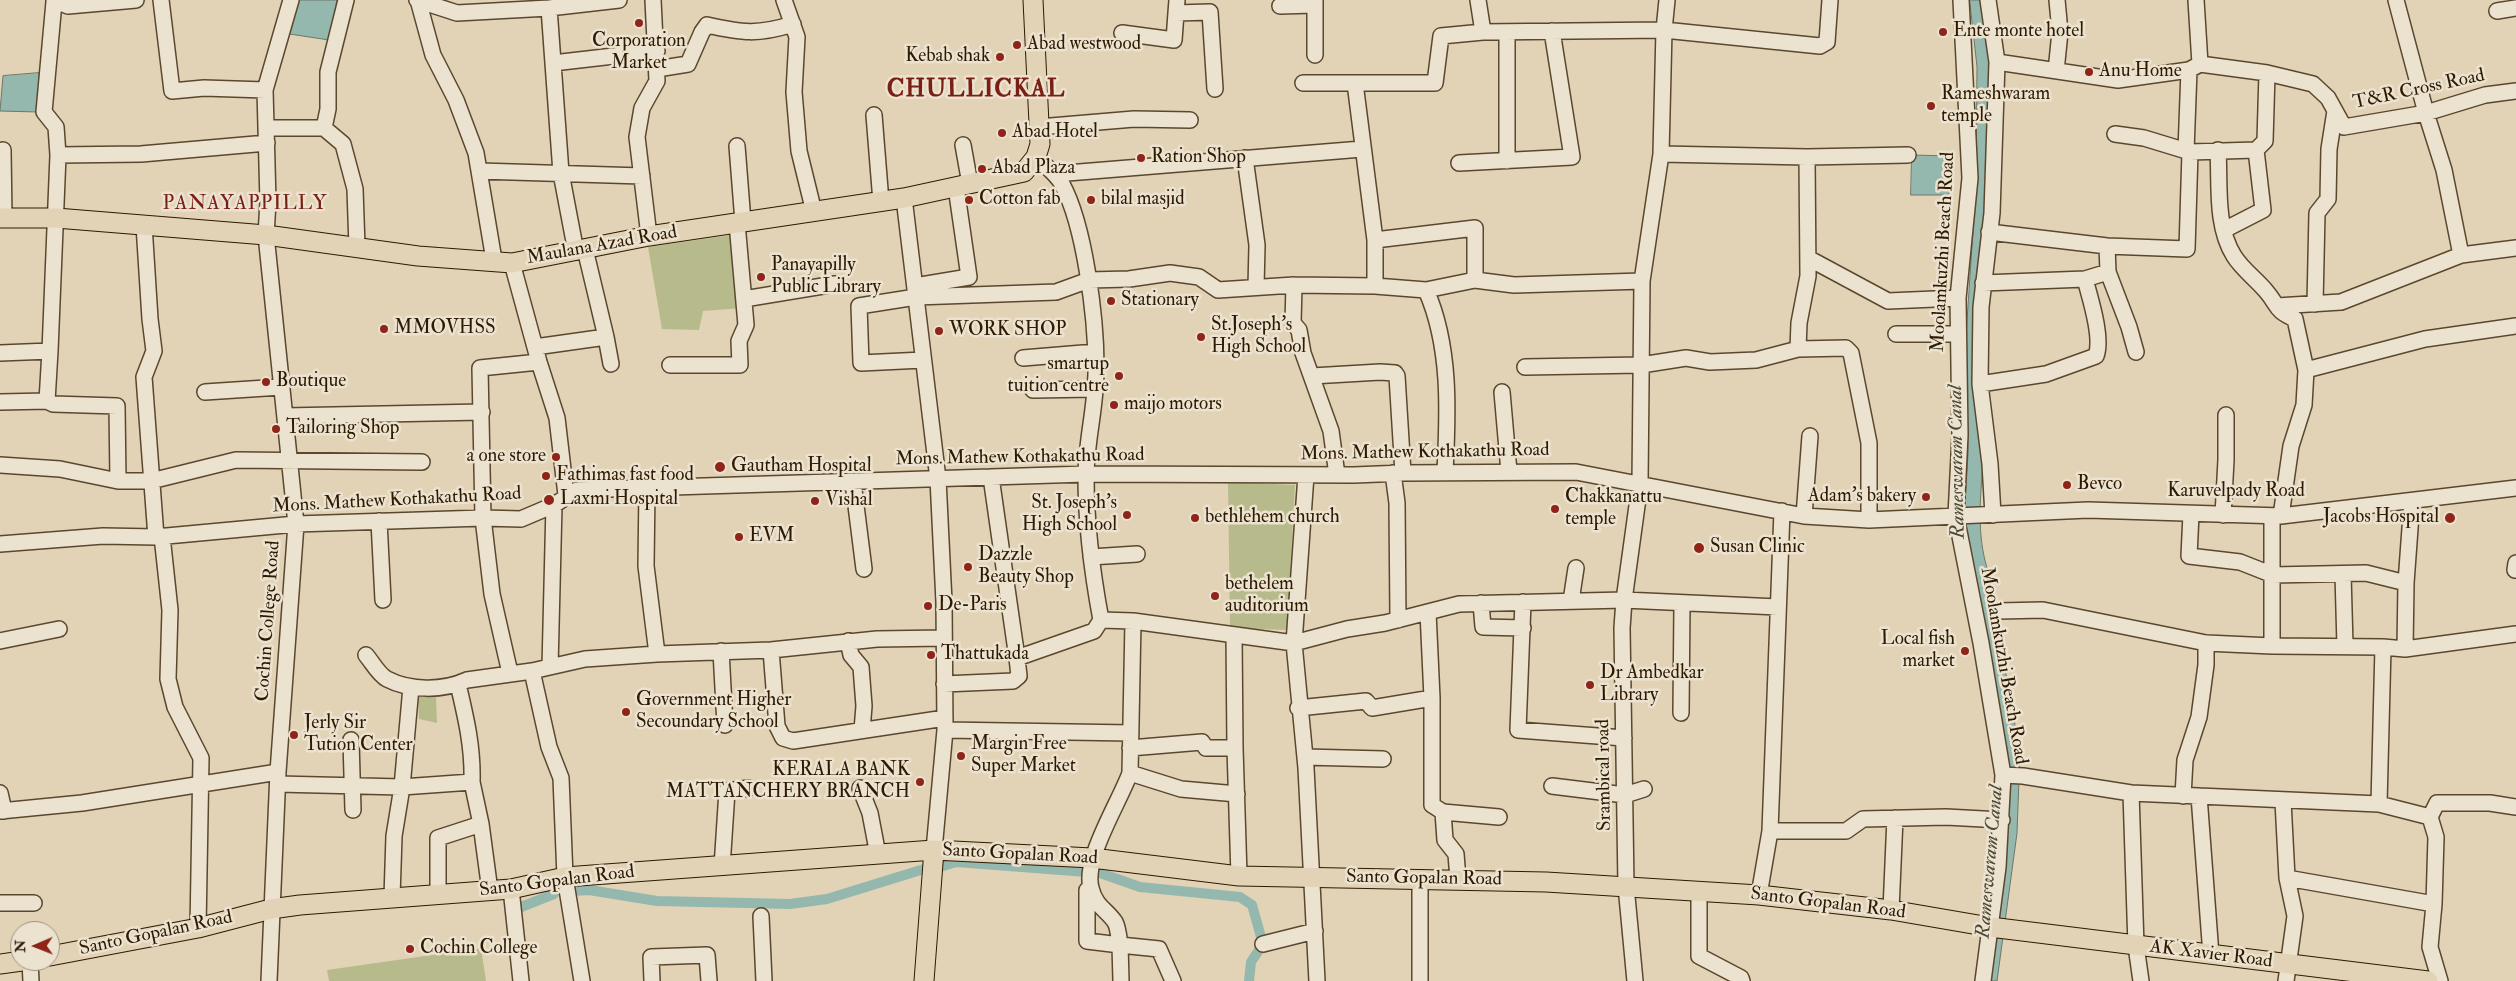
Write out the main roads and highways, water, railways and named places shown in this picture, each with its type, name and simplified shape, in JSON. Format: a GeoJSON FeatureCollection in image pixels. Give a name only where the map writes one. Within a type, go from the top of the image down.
{"type":"FeatureCollection","features":[{"type":"Feature","properties":{"kind":"main road","name":"Maulana Azad Road"},"geometry":{"type":"LineString","coordinates":[[2,218],[56,218],[266,235],[418,256],[503,261],[580,250],[649,236],[904,198],[1024,172],[1036,157],[1040,144],[1033,0]]}},
{"type":"Feature","properties":{"kind":"main road","name":"Santo Gopalan Road"},"geometry":{"type":"LineString","coordinates":[[60,954],[198,928],[271,909],[511,889],[565,878],[934,850],[1090,873],[1458,879],[1626,886],[1759,895],[1891,910],[1998,928]]}},
{"type":"Feature","properties":{"kind":"main road"},"geometry":{"type":"LineString","coordinates":[[924,981],[934,850]]}},
{"type":"Feature","properties":{"kind":"main road","name":"AK Xavier Road"},"geometry":{"type":"LineString","coordinates":[[1998,928],[2211,955],[2287,973],[2428,981]]}},
{"type":"Feature","properties":{"kind":"water"},"geometry":{"type":"Polygon","coordinates":[[[293,0],[337,0],[329,40],[283,33],[293,0]]]}},
{"type":"Feature","properties":{"kind":"water"},"geometry":{"type":"Polygon","coordinates":[[[1970,0],[1985,0],[1993,65],[1983,464],[1980,504],[1981,530],[2020,753],[2017,833],[1997,981],[1990,981],[2001,902],[2008,828],[2008,775],[2002,725],[1964,520],[1968,454],[1966,336],[1976,186],[1977,67],[1970,0]]]}},
{"type":"Feature","properties":{"kind":"water"},"geometry":{"type":"Polygon","coordinates":[[[39,73],[38,112],[0,111],[3,76],[39,73]]]}},
{"type":"Feature","properties":{"kind":"water"},"geometry":{"type":"Polygon","coordinates":[[[1912,155],[1950,156],[1949,195],[1911,195],[1912,155]]]}},
{"type":"Feature","properties":{"kind":"waterway"},"geometry":{"type":"LineString","coordinates":[[940,867],[956,862],[1100,873],[1140,887],[1240,897],[1252,905],[1263,944],[1251,962],[1249,981]]}},
{"type":"Feature","properties":{"kind":"waterway"},"geometry":{"type":"LineString","coordinates":[[573,891],[589,890],[657,901],[790,904],[827,899],[924,869]]}},
{"type":"Feature","properties":{"kind":"waterway"},"geometry":{"type":"LineString","coordinates":[[516,909],[554,894]]}},
{"type":"Feature","properties":{"kind":"place","name":"Corporation Market"},"geometry":{"type":"Point","coordinates":[639,23]}},
{"type":"Feature","properties":{"kind":"place","name":"Ente monte hotel"},"geometry":{"type":"Point","coordinates":[1943,32]}},
{"type":"Feature","properties":{"kind":"place","name":"Abad westwood"},"geometry":{"type":"Point","coordinates":[1017,45]}},
{"type":"Feature","properties":{"kind":"place","name":"Kebab shak"},"geometry":{"type":"Point","coordinates":[1000,57]}},
{"type":"Feature","properties":{"kind":"place","name":"Anu Home"},"geometry":{"type":"Point","coordinates":[2089,72]}},
{"type":"Feature","properties":{"kind":"place","name":"Rameshwaram temple"},"geometry":{"type":"Point","coordinates":[1931,106]}},
{"type":"Feature","properties":{"kind":"place","name":"Abad Hotel"},"geometry":{"type":"Point","coordinates":[1002,133]}},
{"type":"Feature","properties":{"kind":"place","name":"Ration Shop"},"geometry":{"type":"Point","coordinates":[1141,158]}},
{"type":"Feature","properties":{"kind":"place","name":"Abad Plaza"},"geometry":{"type":"Point","coordinates":[982,169]}},
{"type":"Feature","properties":{"kind":"place","name":"Cotton fab"},"geometry":{"type":"Point","coordinates":[969,200]}},
{"type":"Feature","properties":{"kind":"place","name":"bilal masjid"},"geometry":{"type":"Point","coordinates":[1091,200]}},
{"type":"Feature","properties":{"kind":"place","name":"Panayapilly Public Library"},"geometry":{"type":"Point","coordinates":[761,277]}},
{"type":"Feature","properties":{"kind":"place","name":"Stationary"},"geometry":{"type":"Point","coordinates":[1111,301]}},
{"type":"Feature","properties":{"kind":"place","name":"MMOVHSS"},"geometry":{"type":"Point","coordinates":[384,329]}},
{"type":"Feature","properties":{"kind":"place","name":"WORK SHOP"},"geometry":{"type":"Point","coordinates":[939,331]}},
{"type":"Feature","properties":{"kind":"place","name":"St.Joseph's High School"},"geometry":{"type":"Point","coordinates":[1201,337]}},
{"type":"Feature","properties":{"kind":"place","name":"smartup tuition centre"},"geometry":{"type":"Point","coordinates":[1119,376]}},
{"type":"Feature","properties":{"kind":"place","name":"Boutique"},"geometry":{"type":"Point","coordinates":[266,382]}},
{"type":"Feature","properties":{"kind":"place","name":"maijo motors"},"geometry":{"type":"Point","coordinates":[1114,405]}},
{"type":"Feature","properties":{"kind":"place","name":"Tailoring Shop"},"geometry":{"type":"Point","coordinates":[276,429]}},
{"type":"Feature","properties":{"kind":"place","name":"a one store"},"geometry":{"type":"Point","coordinates":[556,457]}},
{"type":"Feature","properties":{"kind":"place","name":"Gautham Hospital"},"geometry":{"type":"Point","coordinates":[720,467]}},
{"type":"Feature","properties":{"kind":"place","name":"Fathimas fast food"},"geometry":{"type":"Point","coordinates":[546,476]}},
{"type":"Feature","properties":{"kind":"place","name":"Bevco"},"geometry":{"type":"Point","coordinates":[2067,485]}},
{"type":"Feature","properties":{"kind":"place","name":"Adam's bakery"},"geometry":{"type":"Point","coordinates":[1926,497]}},
{"type":"Feature","properties":{"kind":"place","name":"Laxmi Hospital"},"geometry":{"type":"Point","coordinates":[549,500]}},
{"type":"Feature","properties":{"kind":"place","name":"Vishal"},"geometry":{"type":"Point","coordinates":[815,501]}},
{"type":"Feature","properties":{"kind":"place","name":"Chakkanattu temple"},"geometry":{"type":"Point","coordinates":[1555,509]}},
{"type":"Feature","properties":{"kind":"place","name":"St. Joseph's High School"},"geometry":{"type":"Point","coordinates":[1127,515]}},
{"type":"Feature","properties":{"kind":"place","name":"bethlehem church"},"geometry":{"type":"Point","coordinates":[1195,518]}},
{"type":"Feature","properties":{"kind":"place","name":"Jacobs Hospital"},"geometry":{"type":"Point","coordinates":[2450,518]}},
{"type":"Feature","properties":{"kind":"place","name":"EVM"},"geometry":{"type":"Point","coordinates":[739,537]}},
{"type":"Feature","properties":{"kind":"place","name":"Susan Clinic"},"geometry":{"type":"Point","coordinates":[1699,548]}},
{"type":"Feature","properties":{"kind":"place","name":"Dazzle Beauty Shop"},"geometry":{"type":"Point","coordinates":[968,567]}},
{"type":"Feature","properties":{"kind":"place","name":"bethelem auditorium"},"geometry":{"type":"Point","coordinates":[1215,596]}},
{"type":"Feature","properties":{"kind":"place","name":"De-Paris"},"geometry":{"type":"Point","coordinates":[928,606]}},
{"type":"Feature","properties":{"kind":"place","name":"Local fish market"},"geometry":{"type":"Point","coordinates":[1965,651]}},
{"type":"Feature","properties":{"kind":"place","name":"Thattukada"},"geometry":{"type":"Point","coordinates":[931,655]}},
{"type":"Feature","properties":{"kind":"place","name":"Dr Ambedkar Library"},"geometry":{"type":"Point","coordinates":[1590,685]}},
{"type":"Feature","properties":{"kind":"place","name":"Government Higher Secoundary School"},"geometry":{"type":"Point","coordinates":[626,712]}},
{"type":"Feature","properties":{"kind":"place","name":"Jerly Sir Tution Center"},"geometry":{"type":"Point","coordinates":[294,735]}},
{"type":"Feature","properties":{"kind":"place","name":"Margin Free Super Market"},"geometry":{"type":"Point","coordinates":[961,756]}},
{"type":"Feature","properties":{"kind":"place","name":"KERALA BANK MATTANCHERY BRANCH"},"geometry":{"type":"Point","coordinates":[920,782]}},
{"type":"Feature","properties":{"kind":"place","name":"Cochin College"},"geometry":{"type":"Point","coordinates":[410,949]}},
{"type":"Feature","properties":{"kind":"district","name":"CHULLICKAL"},"geometry":{"type":"Point","coordinates":[976,91]}},
{"type":"Feature","properties":{"kind":"district","name":"PANAYAPPILLY"},"geometry":{"type":"Point","coordinates":[245,205]}},
{"type":"Feature","properties":{"kind":"water label","name":"Rameswaram Canal"},"geometry":{"type":"Point","coordinates":[1958,462]}},
{"type":"Feature","properties":{"kind":"water label","name":"Rameswaram Canal"},"geometry":{"type":"Point","coordinates":[1991,862]}}]}
